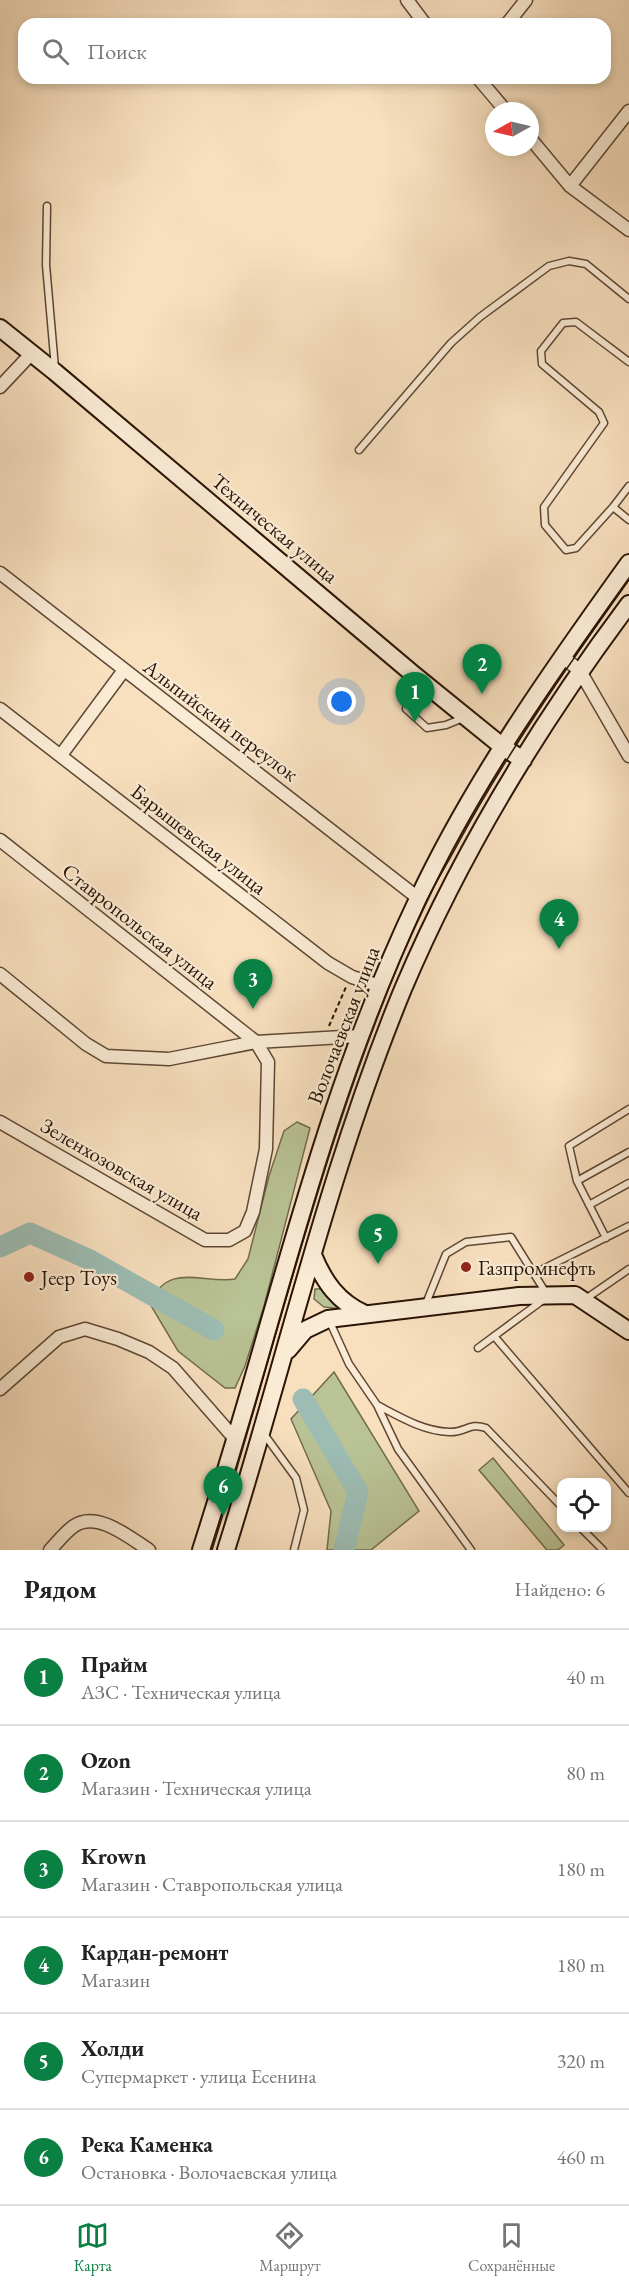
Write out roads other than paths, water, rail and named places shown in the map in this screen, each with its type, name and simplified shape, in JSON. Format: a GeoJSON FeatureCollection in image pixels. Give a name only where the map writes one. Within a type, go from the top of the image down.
{"type":"FeatureCollection","features":[{"type":"Feature","properties":{"kind":"main road","name":"Техническая улица"},"geometry":{"type":"LineString","coordinates":[[0,328],[413,674],[503,747],[523,760]]}},
{"type":"Feature","properties":{"kind":"main road","name":"Волочаевская улица"},"geometry":{"type":"LineString","coordinates":[[201,1550],[236,1439],[310,1181],[360,1036],[418,898],[503,747],[629,563]]}},
{"type":"Feature","properties":{"kind":"main road","name":"Волочаевская улица"},"geometry":{"type":"LineString","coordinates":[[226,1550],[332,1185],[404,987],[446,896],[497,803],[580,671],[629,604]]}},
{"type":"Feature","properties":{"kind":"main road"},"geometry":{"type":"LineString","coordinates":[[313,1255],[322,1276],[348,1307],[366,1314]]}},
{"type":"Feature","properties":{"kind":"main road"},"geometry":{"type":"LineString","coordinates":[[262,1348],[285,1353],[306,1330],[328,1319],[519,1296],[575,1295],[629,1331]]}},
{"type":"Feature","properties":{"kind":"street"},"geometry":{"type":"LineString","coordinates":[[407,0],[420,18]]}},
{"type":"Feature","properties":{"kind":"street"},"geometry":{"type":"LineString","coordinates":[[512,18],[526,0]]}},
{"type":"Feature","properties":{"kind":"street"},"geometry":{"type":"LineString","coordinates":[[483,84],[498,102]]}},
{"type":"Feature","properties":{"kind":"street"},"geometry":{"type":"LineString","coordinates":[[570,186],[629,111]]}},
{"type":"Feature","properties":{"kind":"street"},"geometry":{"type":"LineString","coordinates":[[539,149],[570,186],[629,230]]}},
{"type":"Feature","properties":{"kind":"street"},"geometry":{"type":"LineString","coordinates":[[0,387],[32,354]]}},
{"type":"Feature","properties":{"kind":"street","name":"Альпийский переулок"},"geometry":{"type":"LineString","coordinates":[[0,573],[223,744],[418,898]]}},
{"type":"Feature","properties":{"kind":"street"},"geometry":{"type":"LineString","coordinates":[[563,657],[580,671],[629,756]]}},
{"type":"Feature","properties":{"kind":"street"},"geometry":{"type":"LineString","coordinates":[[62,755],[124,670]]}},
{"type":"Feature","properties":{"kind":"street","name":"Барышевская улица"},"geometry":{"type":"LineString","coordinates":[[0,710],[62,755],[328,963],[352,977],[380,986]]}},
{"type":"Feature","properties":{"kind":"street","name":"Ставропольская улица"},"geometry":{"type":"LineString","coordinates":[[0,840],[256,1042]]}},
{"type":"Feature","properties":{"kind":"street"},"geometry":{"type":"LineString","coordinates":[[0,974],[86,1044],[106,1056],[170,1059],[256,1042],[360,1036]]}},
{"type":"Feature","properties":{"kind":"street","name":"Зеленхозовская улица"},"geometry":{"type":"LineString","coordinates":[[0,1122],[205,1240],[229,1240],[244,1231],[253,1212],[266,1149],[268,1062],[256,1042]]}},
{"type":"Feature","properties":{"kind":"street"},"geometry":{"type":"LineString","coordinates":[[0,1389],[58,1337],[85,1329],[149,1352],[173,1368],[236,1439]]}},
{"type":"Feature","properties":{"kind":"street"},"geometry":{"type":"LineString","coordinates":[[50,1550],[75,1525],[88,1522],[102,1523],[112,1527],[149,1550]]}},
{"type":"Feature","properties":{"kind":"lane"},"geometry":{"type":"LineString","coordinates":[[47,206],[46,265],[55,372]]}},
{"type":"Feature","properties":{"kind":"lane"},"geometry":{"type":"LineString","coordinates":[[359,450],[451,343],[480,317],[549,266],[569,261],[586,264],[629,299]]}},
{"type":"Feature","properties":{"kind":"lane"},"geometry":{"type":"LineString","coordinates":[[629,362],[576,322],[563,323],[541,351],[542,364],[599,412],[604,423],[544,507],[545,525],[566,550],[576,548],[629,486]]}},
{"type":"Feature","properties":{"kind":"lane"},"geometry":{"type":"LineString","coordinates":[[613,507],[629,520]]}},
{"type":"Feature","properties":{"kind":"lane"},"geometry":{"type":"LineString","coordinates":[[413,674],[406,709],[427,728],[446,725],[467,717]]}},
{"type":"Feature","properties":{"kind":"lane"},"geometry":{"type":"LineString","coordinates":[[606,1238],[577,1181],[569,1146],[629,1109]]}},
{"type":"Feature","properties":{"kind":"lane"},"geometry":{"type":"LineString","coordinates":[[577,1181],[629,1152]]}},
{"type":"Feature","properties":{"kind":"lane"},"geometry":{"type":"LineString","coordinates":[[589,1205],[629,1183]]}},
{"type":"Feature","properties":{"kind":"lane"},"geometry":{"type":"LineString","coordinates":[[535,1273],[629,1227]]}},
{"type":"Feature","properties":{"kind":"lane"},"geometry":{"type":"LineString","coordinates":[[425,1306],[447,1254],[466,1242],[511,1237],[548,1296],[478,1348]]}},
{"type":"Feature","properties":{"kind":"lane"},"geometry":{"type":"LineString","coordinates":[[583,1301],[629,1269]]}},
{"type":"Feature","properties":{"kind":"lane"},"geometry":{"type":"LineString","coordinates":[[328,1319],[349,1364],[377,1404],[398,1449],[471,1550]]}},
{"type":"Feature","properties":{"kind":"lane"},"geometry":{"type":"LineString","coordinates":[[494,1336],[629,1493]]}},
{"type":"Feature","properties":{"kind":"lane"},"geometry":{"type":"LineString","coordinates":[[377,1404],[422,1428],[452,1432],[476,1424],[486,1428],[557,1503]]}},
{"type":"Feature","properties":{"kind":"lane"},"geometry":{"type":"LineString","coordinates":[[262,1432],[296,1478],[304,1510],[294,1550]]}},
{"type":"Feature","properties":{"kind":"lane"},"geometry":{"type":"LineString","coordinates":[[586,1532],[603,1550]]}},
{"type":"Feature","properties":{"kind":"waterway"},"geometry":{"type":"LineString","coordinates":[[0,1247],[30,1233],[88,1259],[214,1330]]}},
{"type":"Feature","properties":{"kind":"waterway"},"geometry":{"type":"LineString","coordinates":[[303,1399],[358,1492],[344,1550]]}},
{"type":"Feature","properties":{"kind":"tram line"},"geometry":{"type":"LineString","coordinates":[[212,1550],[333,1143],[390,984],[428,899],[495,779],[560,678],[629,580]]}},
{"type":"Feature","properties":{"kind":"place","name":"Ozon"},"geometry":{"type":"Point","coordinates":[482,694]}},
{"type":"Feature","properties":{"kind":"place","name":"Прайм"},"geometry":{"type":"Point","coordinates":[415,722]}},
{"type":"Feature","properties":{"kind":"place","name":"Кардан-ремонт"},"geometry":{"type":"Point","coordinates":[559,949]}},
{"type":"Feature","properties":{"kind":"place","name":"Krown"},"geometry":{"type":"Point","coordinates":[253,1009]}},
{"type":"Feature","properties":{"kind":"place","name":"Холди"},"geometry":{"type":"Point","coordinates":[378,1264]}},
{"type":"Feature","properties":{"kind":"place","name":"Газпромнефть"},"geometry":{"type":"Point","coordinates":[466,1267]}},
{"type":"Feature","properties":{"kind":"place","name":"Jeep Toys"},"geometry":{"type":"Point","coordinates":[29,1277]}},
{"type":"Feature","properties":{"kind":"place","name":"Река Каменка"},"geometry":{"type":"Point","coordinates":[223,1516]}}]}
